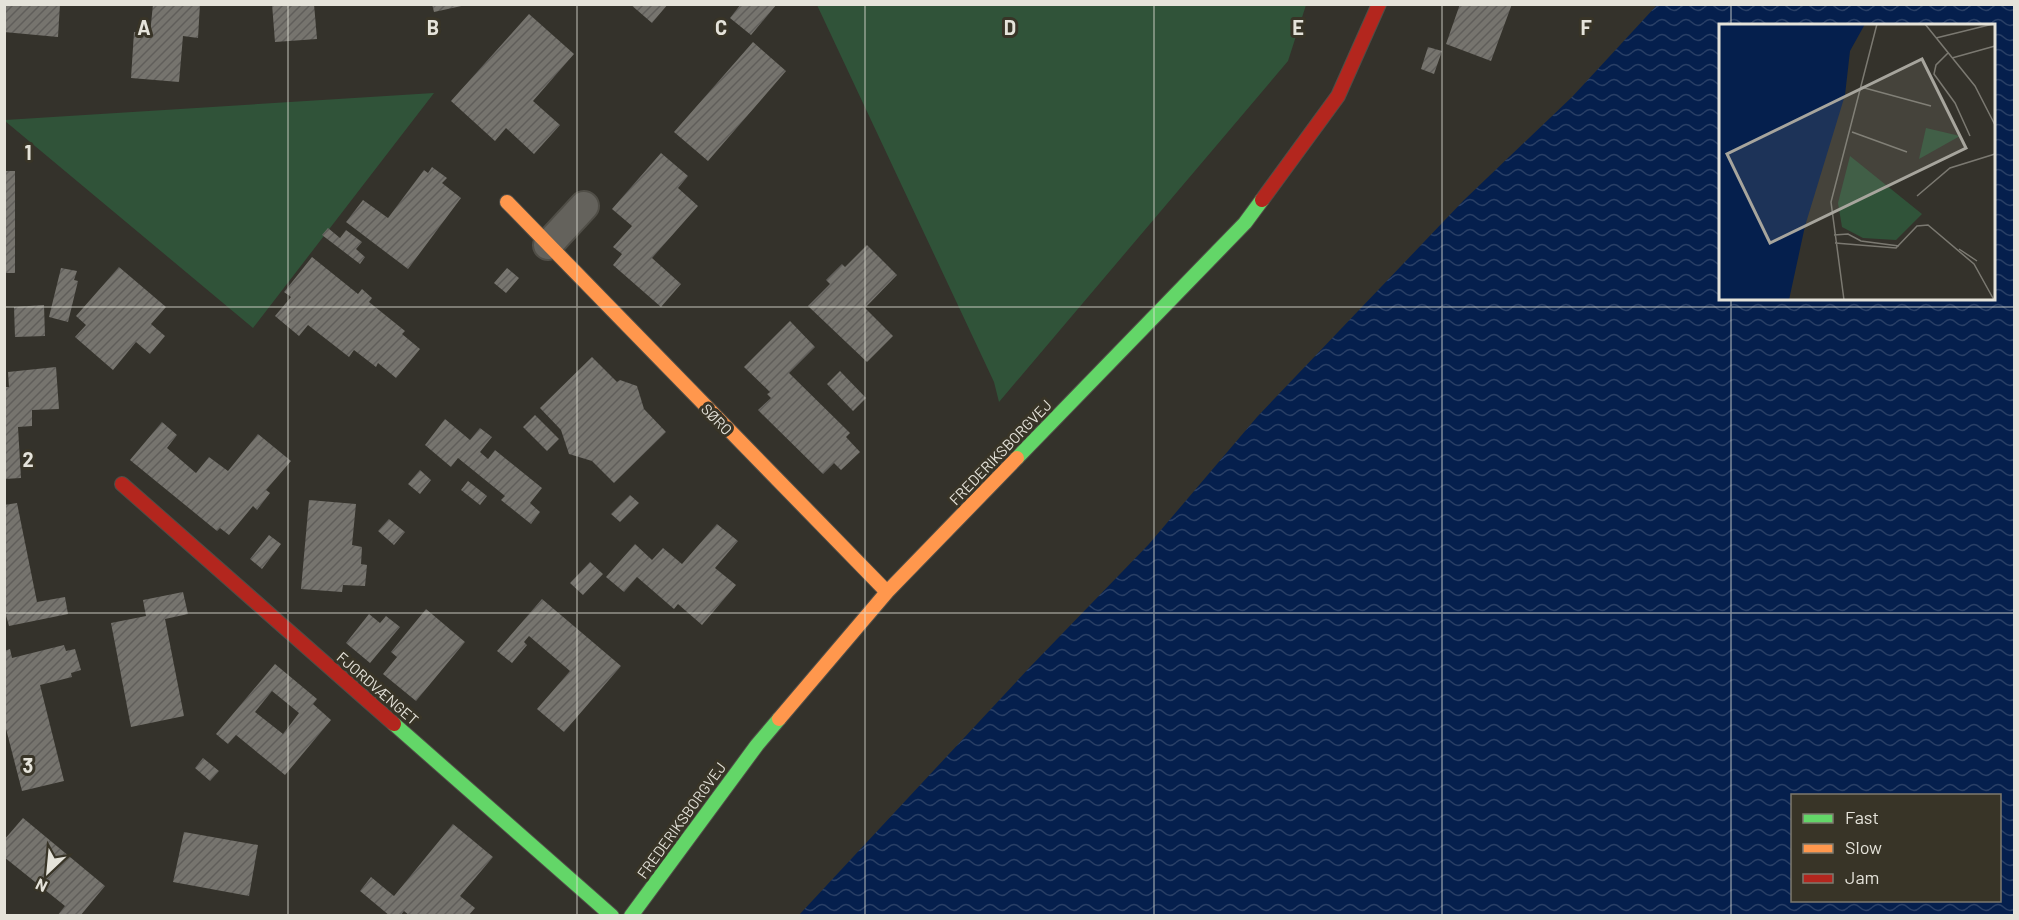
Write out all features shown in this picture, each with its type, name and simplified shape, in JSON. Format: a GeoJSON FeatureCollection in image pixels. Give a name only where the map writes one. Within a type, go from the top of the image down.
{"type":"FeatureCollection","features":[{"type":"Feature","properties":{"kind":"street","name":"FREDERIKSBORGVEJ"},"geometry":{"type":"LineString","coordinates":[[631,915],[757,745],[887,592],[1245,224],[1338,96],[1378,4]]}},
{"type":"Feature","properties":{"kind":"street","name":"SØRO"},"geometry":{"type":"LineString","coordinates":[[507,202],[887,592]]}},
{"type":"Feature","properties":{"kind":"street"},"geometry":{"type":"LineString","coordinates":[[548,245],[584,206]]}},
{"type":"Feature","properties":{"kind":"street","name":"FJORDVÆNGET"},"geometry":{"type":"LineString","coordinates":[[122,484],[612,915]]}},
{"type":"Feature","properties":{"kind":"green space"},"geometry":{"type":"Polygon","coordinates":[[[817,5],[1306,5],[1288,61],[999,402],[994,382],[817,5]]]}},
{"type":"Feature","properties":{"kind":"green space"},"geometry":{"type":"Polygon","coordinates":[[[434,93],[253,328],[5,121],[5,120],[434,93]]]}},
{"type":"Feature","properties":{"kind":"water"},"geometry":{"type":"Polygon","coordinates":[[[1657,5],[2014,5],[2014,915],[799,915],[1030,667],[1149,544],[1257,417],[1464,200],[1572,97],[1657,5]]]}},
{"type":"Feature","properties":{"kind":"building"},"geometry":{"type":"Polygon","coordinates":[[[4,4],[60,4],[58,37],[4,32],[4,4]]]}},
{"type":"Feature","properties":{"kind":"building"},"geometry":{"type":"Polygon","coordinates":[[[153,4],[200,4],[198,38],[183,36],[179,82],[131,78],[134,32],[150,34],[153,4]]]}},
{"type":"Feature","properties":{"kind":"building"},"geometry":{"type":"Polygon","coordinates":[[[272,4],[314,4],[317,39],[275,42],[272,4]]]}},
{"type":"Feature","properties":{"kind":"building"},"geometry":{"type":"Polygon","coordinates":[[[432,4],[466,4],[466,5],[434,12],[432,4]]]}},
{"type":"Feature","properties":{"kind":"building"},"geometry":{"type":"Polygon","coordinates":[[[630,4],[668,4],[652,23],[630,4]]]}},
{"type":"Feature","properties":{"kind":"building"},"geometry":{"type":"Polygon","coordinates":[[[741,4],[777,4],[751,35],[730,18],[741,4]]]}},
{"type":"Feature","properties":{"kind":"building"},"geometry":{"type":"Polygon","coordinates":[[[1460,4],[1512,4],[1491,61],[1446,44],[1460,4]]]}},
{"type":"Feature","properties":{"kind":"building"},"geometry":{"type":"Polygon","coordinates":[[[529,14],[574,54],[533,101],[560,125],[534,154],[506,128],[495,141],[451,101],[529,14]]]}},
{"type":"Feature","properties":{"kind":"building"},"geometry":{"type":"Polygon","coordinates":[[[753,42],[786,71],[708,161],[674,132],[753,42]]]}},
{"type":"Feature","properties":{"kind":"building"},"geometry":{"type":"Polygon","coordinates":[[[1428,47],[1442,51],[1434,74],[1421,69],[1428,47]]]}},
{"type":"Feature","properties":{"kind":"building"},"geometry":{"type":"Polygon","coordinates":[[[661,153],[688,176],[678,188],[698,206],[652,258],[681,284],[661,307],[613,265],[622,254],[613,247],[632,226],[612,209],[661,153]]]}},
{"type":"Feature","properties":{"kind":"building"},"geometry":{"type":"Polygon","coordinates":[[[432,167],[447,178],[442,183],[461,198],[408,269],[346,222],[363,200],[388,218],[424,170],[428,173],[432,167]]]}},
{"type":"Feature","properties":{"kind":"building"},"geometry":{"type":"Polygon","coordinates":[[[4,171],[15,171],[15,273],[4,273],[4,171]]]}},
{"type":"Feature","properties":{"kind":"building"},"geometry":{"type":"Polygon","coordinates":[[[328,228],[340,238],[346,230],[362,242],[356,249],[365,257],[360,264],[322,235],[328,228]]]}},
{"type":"Feature","properties":{"kind":"building"},"geometry":{"type":"Polygon","coordinates":[[[867,245],[897,275],[865,308],[893,336],[867,362],[808,306],[830,284],[826,280],[842,264],[845,267],[867,245]]]}},
{"type":"Feature","properties":{"kind":"building"},"geometry":{"type":"Polygon","coordinates":[[[312,257],[358,294],[362,289],[372,298],[369,302],[405,331],[402,334],[420,349],[396,378],[378,363],[376,367],[354,350],[349,357],[308,325],[299,336],[275,316],[291,297],[284,292],[312,257]]]}},
{"type":"Feature","properties":{"kind":"building"},"geometry":{"type":"Polygon","coordinates":[[[119,267],[166,307],[151,324],[165,336],[150,354],[136,342],[113,370],[75,337],[86,325],[76,316],[119,267]]]}},
{"type":"Feature","properties":{"kind":"building"},"geometry":{"type":"Polygon","coordinates":[[[61,268],[77,271],[74,280],[78,281],[68,322],[49,317],[61,268]]]}},
{"type":"Feature","properties":{"kind":"building"},"geometry":{"type":"Polygon","coordinates":[[[507,268],[519,278],[506,293],[494,283],[507,268]]]}},
{"type":"Feature","properties":{"kind":"building"},"geometry":{"type":"Polygon","coordinates":[[[44,305],[45,336],[15,337],[14,307],[44,305]]]}},
{"type":"Feature","properties":{"kind":"building"},"geometry":{"type":"Polygon","coordinates":[[[790,321],[815,347],[789,373],[850,433],[846,437],[860,452],[841,470],[834,463],[823,474],[758,410],[771,398],[767,394],[770,392],[744,367],[790,321]]]}},
{"type":"Feature","properties":{"kind":"building"},"geometry":{"type":"Polygon","coordinates":[[[592,357],[617,382],[620,380],[637,386],[644,409],[666,432],[614,483],[592,461],[569,454],[561,430],[540,408],[592,357]]]}},
{"type":"Feature","properties":{"kind":"building"},"geometry":{"type":"Polygon","coordinates":[[[56,367],[59,409],[32,410],[32,426],[18,427],[21,478],[4,479],[4,387],[9,387],[8,372],[56,367]]]}},
{"type":"Feature","properties":{"kind":"building"},"geometry":{"type":"Polygon","coordinates":[[[840,371],[866,398],[853,411],[827,384],[840,371]]]}},
{"type":"Feature","properties":{"kind":"building"},"geometry":{"type":"Polygon","coordinates":[[[535,415],[559,439],[547,451],[523,427],[535,415]]]}},
{"type":"Feature","properties":{"kind":"building"},"geometry":{"type":"Polygon","coordinates":[[[445,419],[470,440],[480,428],[492,437],[480,452],[488,459],[495,450],[542,488],[530,503],[540,512],[531,524],[501,500],[505,496],[458,458],[451,467],[425,445],[445,419]]]}},
{"type":"Feature","properties":{"kind":"building"},"geometry":{"type":"Polygon","coordinates":[[[162,422],[177,435],[167,448],[196,473],[209,457],[228,471],[258,434],[291,461],[266,490],[270,493],[257,510],[253,506],[229,535],[220,528],[217,531],[130,460],[162,422]]]}},
{"type":"Feature","properties":{"kind":"building"},"geometry":{"type":"Polygon","coordinates":[[[420,470],[431,480],[420,494],[408,484],[420,470]]]}},
{"type":"Feature","properties":{"kind":"building"},"geometry":{"type":"Polygon","coordinates":[[[468,481],[487,496],[480,505],[461,490],[468,481]]]}},
{"type":"Feature","properties":{"kind":"building"},"geometry":{"type":"Polygon","coordinates":[[[630,495],[639,503],[620,522],[611,514],[630,495]]]}},
{"type":"Feature","properties":{"kind":"building"},"geometry":{"type":"Polygon","coordinates":[[[309,500],[356,504],[352,545],[362,547],[361,564],[367,565],[365,586],[343,585],[342,592],[301,589],[309,500]]]}},
{"type":"Feature","properties":{"kind":"building"},"geometry":{"type":"Polygon","coordinates":[[[17,503],[37,602],[65,597],[68,614],[9,626],[4,608],[4,505],[17,503]]]}},
{"type":"Feature","properties":{"kind":"building"},"geometry":{"type":"Polygon","coordinates":[[[389,519],[405,532],[394,545],[378,531],[389,519]]]}},
{"type":"Feature","properties":{"kind":"building"},"geometry":{"type":"Polygon","coordinates":[[[717,524],[738,541],[715,568],[736,585],[702,625],[678,604],[674,609],[637,577],[624,592],[606,577],[635,544],[652,560],[663,548],[682,564],[717,524]]]}},
{"type":"Feature","properties":{"kind":"building"},"geometry":{"type":"Polygon","coordinates":[[[269,535],[281,544],[262,569],[250,559],[269,535]]]}},
{"type":"Feature","properties":{"kind":"building"},"geometry":{"type":"Polygon","coordinates":[[[590,562],[603,574],[583,595],[570,583],[590,562]]]}},
{"type":"Feature","properties":{"kind":"building"},"geometry":{"type":"Polygon","coordinates":[[[183,592],[188,614],[165,619],[184,716],[131,727],[111,623],[146,616],[143,600],[183,592]]]}},
{"type":"Feature","properties":{"kind":"building"},"geometry":{"type":"Polygon","coordinates":[[[542,599],[621,666],[564,732],[537,709],[570,671],[529,636],[524,642],[527,645],[512,663],[497,651],[542,599]]]}},
{"type":"Feature","properties":{"kind":"building"},"geometry":{"type":"Polygon","coordinates":[[[426,609],[465,642],[416,701],[383,674],[397,657],[391,652],[426,609]]]}},
{"type":"Feature","properties":{"kind":"building"},"geometry":{"type":"Polygon","coordinates":[[[369,614],[380,623],[386,616],[400,627],[370,663],[346,643],[369,614]]]}},
{"type":"Feature","properties":{"kind":"building"},"geometry":{"type":"Polygon","coordinates":[[[64,645],[66,651],[75,649],[81,670],[71,673],[72,677],[40,685],[64,781],[22,791],[4,721],[4,651],[10,649],[12,658],[64,645]]]}},
{"type":"Feature","properties":{"kind":"building"},"geometry":{"type":"Polygon","coordinates":[[[275,664],[317,699],[313,704],[331,720],[285,775],[236,735],[228,744],[216,734],[275,664]],[[272,691],[255,712],[283,734],[299,713],[272,691]]]}},
{"type":"Feature","properties":{"kind":"building"},"geometry":{"type":"Polygon","coordinates":[[[203,758],[219,771],[210,781],[195,768],[203,758]]]}},
{"type":"Feature","properties":{"kind":"building"},"geometry":{"type":"Polygon","coordinates":[[[23,818],[105,886],[80,916],[57,916],[65,906],[4,857],[4,840],[23,818]]]}},
{"type":"Feature","properties":{"kind":"building"},"geometry":{"type":"Polygon","coordinates":[[[453,824],[493,857],[460,896],[475,908],[468,916],[410,916],[404,911],[400,916],[390,916],[360,891],[371,877],[394,896],[453,824]]]}},
{"type":"Feature","properties":{"kind":"building"},"geometry":{"type":"Polygon","coordinates":[[[184,832],[258,845],[249,896],[173,882],[184,832]]]}},
{"type":"Feature","properties":{"kind":"traffic: fast"},"geometry":{"type":"LineString","coordinates":[[1017,458],[1245,223],[1262,200]]}},
{"type":"Feature","properties":{"kind":"traffic: fast"},"geometry":{"type":"LineString","coordinates":[[631,916],[757,745],[779,719]]}},
{"type":"Feature","properties":{"kind":"traffic: fast"},"geometry":{"type":"LineString","coordinates":[[394,724],[612,916]]}},
{"type":"Feature","properties":{"kind":"traffic: slow"},"geometry":{"type":"LineString","coordinates":[[507,202],[887,592]]}},
{"type":"Feature","properties":{"kind":"traffic: slow"},"geometry":{"type":"LineString","coordinates":[[779,719],[887,592],[1017,458]]}},
{"type":"Feature","properties":{"kind":"traffic: jam"},"geometry":{"type":"LineString","coordinates":[[1262,200],[1338,96],[1379,4]]}},
{"type":"Feature","properties":{"kind":"traffic: jam"},"geometry":{"type":"LineString","coordinates":[[122,484],[394,724]]}}]}
